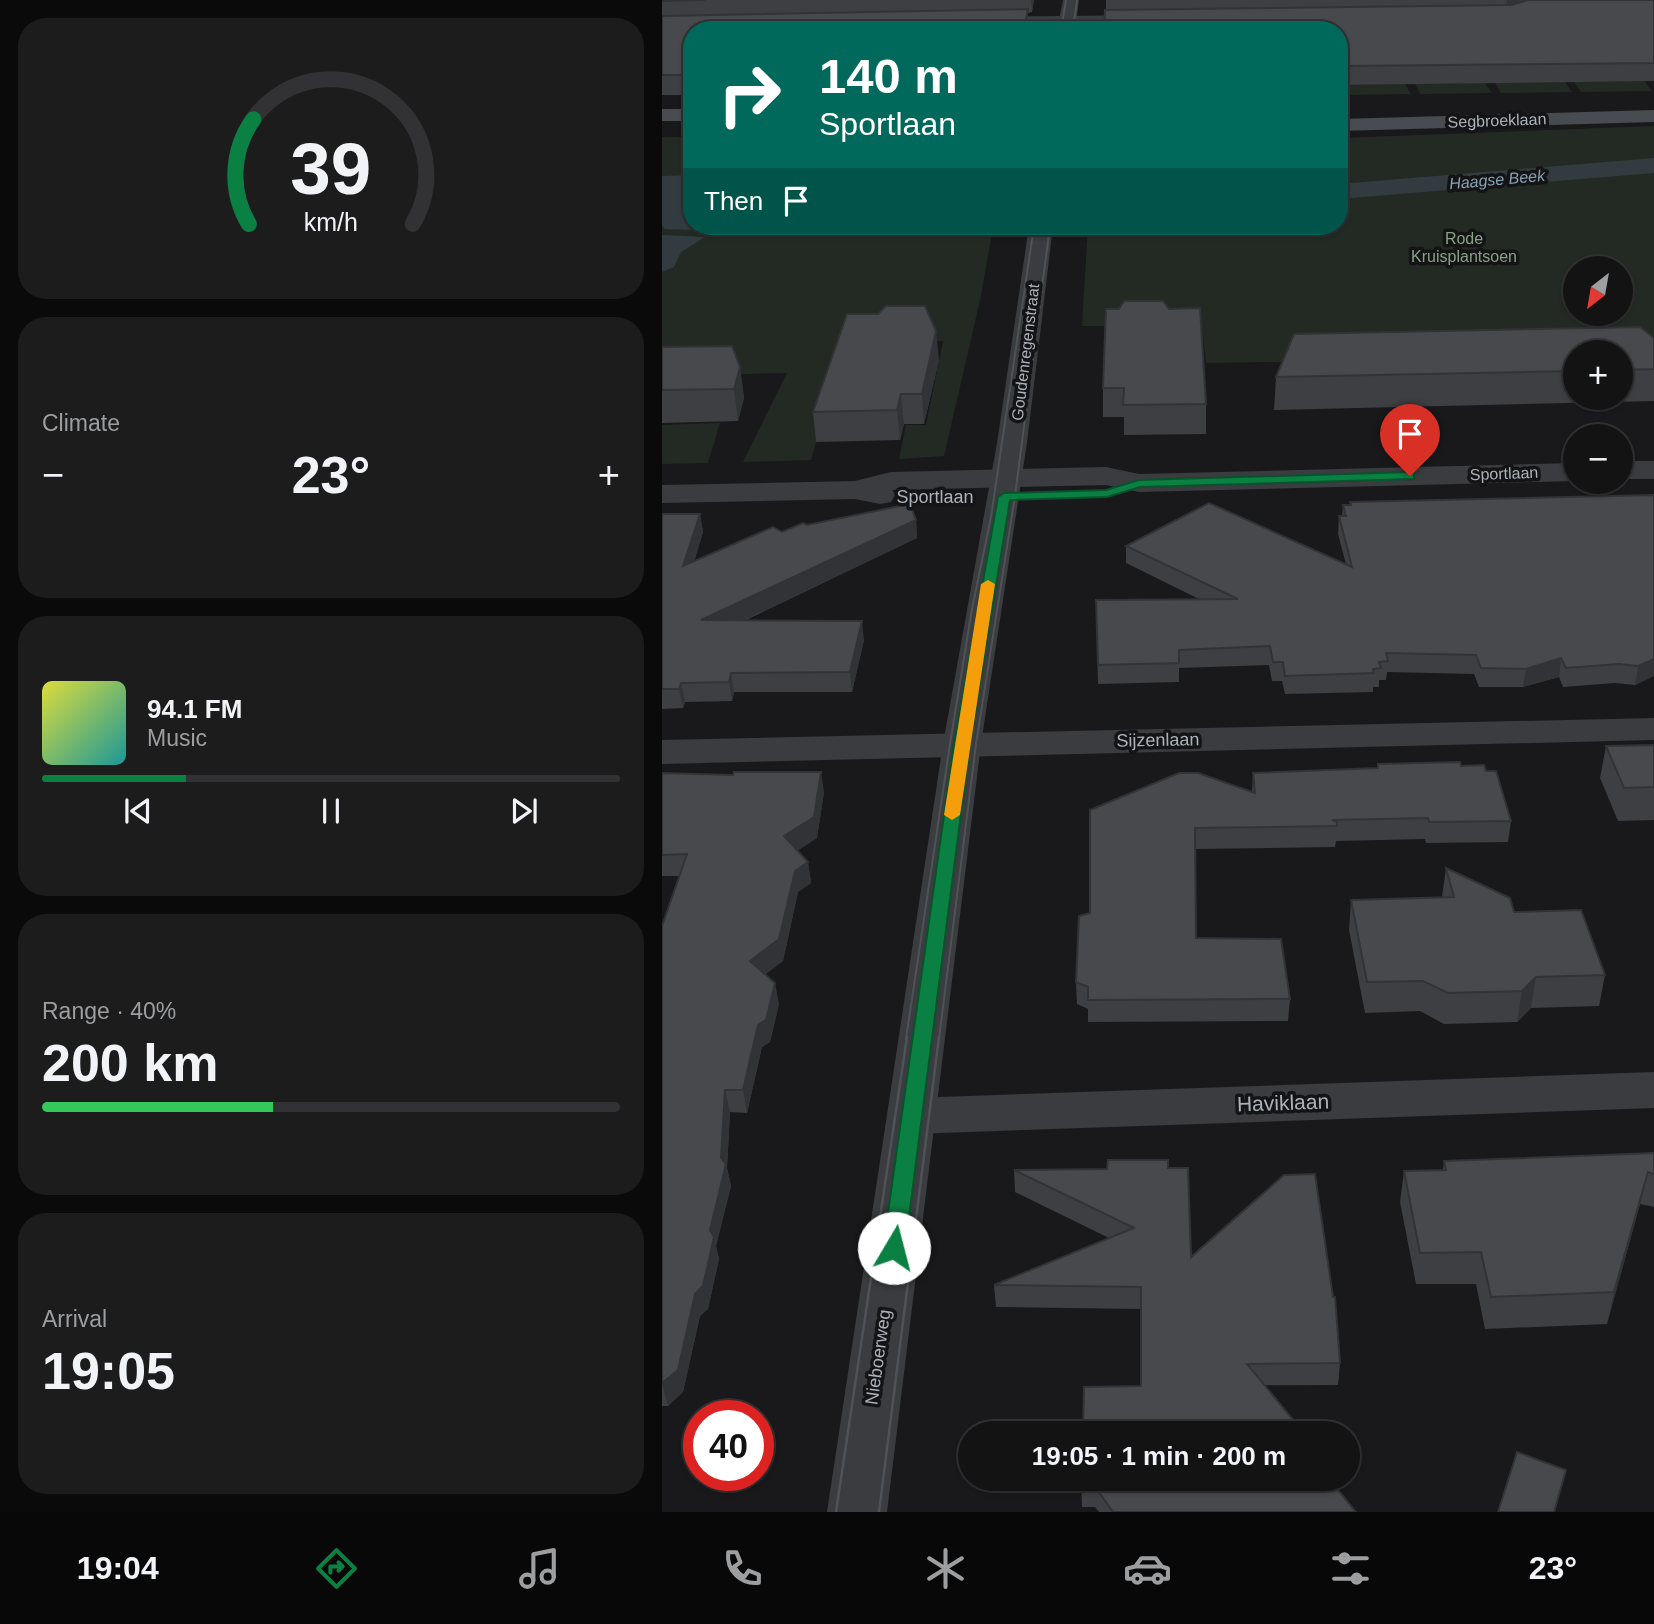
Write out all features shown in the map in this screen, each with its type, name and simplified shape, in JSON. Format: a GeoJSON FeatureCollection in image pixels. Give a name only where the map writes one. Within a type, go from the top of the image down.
{"type":"FeatureCollection","features":[{"type":"Feature","properties":{"kind":"main road","name":"Segbroeklaan"},"geometry":{"type":"LineString","coordinates":[[1348,112],[1654,107]]}},
{"type":"Feature","properties":{"kind":"main road"},"geometry":{"type":"LineString","coordinates":[[662,116],[683,115]]}},
{"type":"Feature","properties":{"kind":"main road","name":"Segbroeklaan"},"geometry":{"type":"LineString","coordinates":[[1348,125],[1654,116]]}},
{"type":"Feature","properties":{"kind":"main road"},"geometry":{"type":"LineString","coordinates":[[662,127],[683,127]]}},
{"type":"Feature","properties":{"kind":"street"},"geometry":{"type":"LineString","coordinates":[[1068,21],[1071,0]]}},
{"type":"Feature","properties":{"kind":"street"},"geometry":{"type":"LineString","coordinates":[[1137,21],[1172,19]]}},
{"type":"Feature","properties":{"kind":"street","name":"Goudenregenstraat"},"geometry":{"type":"LineString","coordinates":[[1005,487],[1040,235]]}},
{"type":"Feature","properties":{"kind":"street"},"geometry":{"type":"LineString","coordinates":[[1633,470],[1654,470]]}},
{"type":"Feature","properties":{"kind":"street","name":"Sportlaan"},"geometry":{"type":"LineString","coordinates":[[662,494],[855,490],[886,497],[1005,487],[1107,494],[1139,484],[1563,472]]}},
{"type":"Feature","properties":{"kind":"street","name":"Nieboerweg"},"geometry":{"type":"LineString","coordinates":[[857,1512],[962,744],[1005,487]]}},
{"type":"Feature","properties":{"kind":"street","name":"Sijzenlaan"},"geometry":{"type":"LineString","coordinates":[[662,752],[1654,729]]}},
{"type":"Feature","properties":{"kind":"street","name":"Haviklaan"},"geometry":{"type":"LineString","coordinates":[[912,1116],[1654,1090]]}},
{"type":"Feature","properties":{"kind":"green space"},"geometry":{"type":"Polygon","coordinates":[[[1644,81],[1652,91],[1581,92],[1574,82],[1644,81]]]}},
{"type":"Feature","properties":{"kind":"green space"},"geometry":{"type":"Polygon","coordinates":[[[1565,82],[1572,92],[1501,93],[1495,83],[1565,82]]]}},
{"type":"Feature","properties":{"kind":"green space"},"geometry":{"type":"Polygon","coordinates":[[[1485,83],[1492,93],[1420,94],[1415,84],[1485,83]]]}},
{"type":"Feature","properties":{"kind":"green space"},"geometry":{"type":"Polygon","coordinates":[[[1405,84],[1411,94],[1348,95],[1348,85],[1405,84]]]}},
{"type":"Feature","properties":{"kind":"green space","name":"Rode Kruisplantsoen"},"geometry":{"type":"Polygon","coordinates":[[[1654,126],[1654,356],[1633,353],[1633,340],[1563,340],[1563,358],[1206,363],[1202,327],[1082,326],[1087,235],[1348,235],[1348,138],[1654,126]]]}},
{"type":"Feature","properties":{"kind":"green space"},"geometry":{"type":"Polygon","coordinates":[[[662,137],[683,137],[683,235],[991,235],[981,296],[944,456],[899,459],[906,425],[926,425],[943,341],[932,341],[836,372],[811,460],[743,462],[787,373],[662,376],[662,137]]]}},
{"type":"Feature","properties":{"kind":"green space"},"geometry":{"type":"Polygon","coordinates":[[[720,423],[708,463],[662,464],[662,425],[720,423]]]}},
{"type":"Feature","properties":{"kind":"water","name":"Haagse Beek"},"geometry":{"type":"Polygon","coordinates":[[[1654,158],[1654,173],[1348,198],[1348,183],[1654,158]]]}},
{"type":"Feature","properties":{"kind":"water"},"geometry":{"type":"Polygon","coordinates":[[[683,175],[683,230],[665,229],[662,226],[662,176],[683,175]]]}},
{"type":"Feature","properties":{"kind":"water"},"geometry":{"type":"Polygon","coordinates":[[[662,235],[705,237],[681,252],[674,267],[662,272],[662,235]]]}},
{"type":"Feature","properties":{"kind":"building"},"geometry":{"type":"Polygon","coordinates":[[[1528,0],[1654,0],[1654,63],[1348,66],[1348,21],[1104,21],[1105,10],[1511,5],[1528,0]]]}},
{"type":"Feature","properties":{"kind":"building"},"geometry":{"type":"Polygon","coordinates":[[[1028,9],[1026,21],[683,21],[683,75],[662,75],[662,16],[1028,9]]]}},
{"type":"Feature","properties":{"kind":"building"},"geometry":{"type":"Polygon","coordinates":[[[1124,301],[1163,301],[1169,309],[1200,308],[1206,404],[1123,405],[1124,388],[1103,388],[1106,309],[1119,309],[1124,301]]]}},
{"type":"Feature","properties":{"kind":"building"},"geometry":{"type":"Polygon","coordinates":[[[886,306],[925,306],[936,331],[922,394],[901,394],[897,410],[813,412],[847,314],[878,314],[886,306]]]}},
{"type":"Feature","properties":{"kind":"building"},"geometry":{"type":"Polygon","coordinates":[[[1640,327],[1654,338],[1654,369],[1633,370],[1633,340],[1563,340],[1563,371],[1276,377],[1294,334],[1640,327]]]}},
{"type":"Feature","properties":{"kind":"building"},"geometry":{"type":"Polygon","coordinates":[[[732,346],[740,367],[734,389],[662,390],[662,347],[732,346]]]}},
{"type":"Feature","properties":{"kind":"building"},"geometry":{"type":"Polygon","coordinates":[[[1654,495],[1654,659],[1638,666],[1619,664],[1566,668],[1561,658],[1526,669],[1481,668],[1476,655],[1386,653],[1388,661],[1379,662],[1381,668],[1373,669],[1374,673],[1285,676],[1283,662],[1273,662],[1270,646],[1179,650],[1179,663],[1098,665],[1096,600],[1238,599],[1126,546],[1209,503],[1352,567],[1339,516],[1346,516],[1343,505],[1351,505],[1350,502],[1654,495]]]}},
{"type":"Feature","properties":{"kind":"building"},"geometry":{"type":"Polygon","coordinates":[[[910,504],[916,520],[701,620],[862,621],[850,672],[731,673],[729,682],[681,683],[679,689],[662,689],[662,514],[700,514],[683,566],[773,527],[782,532],[803,523],[807,525],[910,504]]]}},
{"type":"Feature","properties":{"kind":"building"},"geometry":{"type":"Polygon","coordinates":[[[1654,745],[1654,787],[1624,788],[1606,746],[1654,745]]]}},
{"type":"Feature","properties":{"kind":"building"},"geometry":{"type":"Polygon","coordinates":[[[1460,762],[1461,766],[1484,765],[1486,771],[1496,771],[1511,821],[1429,822],[1428,818],[1332,820],[1337,822],[1337,826],[1195,828],[1196,938],[1281,939],[1290,999],[1088,1000],[1088,987],[1076,982],[1079,916],[1090,913],[1090,810],[1179,773],[1198,773],[1255,793],[1253,773],[1378,768],[1378,764],[1460,762]]]}},
{"type":"Feature","properties":{"kind":"building"},"geometry":{"type":"Polygon","coordinates":[[[734,772],[821,772],[814,817],[784,836],[808,862],[795,871],[779,939],[750,961],[775,983],[766,1020],[758,1025],[743,1090],[725,1090],[721,1158],[726,1164],[710,1230],[714,1237],[703,1286],[695,1294],[678,1370],[662,1383],[662,926],[687,854],[662,855],[662,773],[733,775],[734,772]]]}},
{"type":"Feature","properties":{"kind":"building"},"geometry":{"type":"Polygon","coordinates":[[[1446,868],[1510,898],[1514,912],[1581,910],[1605,975],[1536,977],[1522,991],[1448,993],[1423,981],[1367,982],[1351,900],[1454,897],[1446,868]]]}},
{"type":"Feature","properties":{"kind":"building"},"geometry":{"type":"Polygon","coordinates":[[[1654,1153],[1654,1174],[1648,1172],[1614,1292],[1491,1297],[1481,1252],[1420,1253],[1404,1171],[1446,1170],[1444,1161],[1654,1153]]]}},
{"type":"Feature","properties":{"kind":"building"},"geometry":{"type":"Polygon","coordinates":[[[1108,1160],[1168,1160],[1168,1168],[1188,1168],[1191,1257],[1284,1175],[1315,1174],[1335,1297],[1340,1363],[1247,1364],[1294,1421],[1083,1421],[1084,1387],[1141,1386],[1141,1287],[994,1285],[1134,1228],[1014,1170],[1107,1169],[1108,1160]]]}},
{"type":"Feature","properties":{"kind":"building"},"geometry":{"type":"Polygon","coordinates":[[[1517,1452],[1566,1470],[1554,1512],[1498,1512],[1517,1452]]]}},
{"type":"Feature","properties":{"kind":"building"},"geometry":{"type":"Polygon","coordinates":[[[1098,1491],[1339,1491],[1356,1512],[1113,1512],[1098,1491]]]}},
{"type":"Feature","properties":{"kind":"tram line"},"geometry":{"type":"LineString","coordinates":[[1062,21],[1066,0]]}},
{"type":"Feature","properties":{"kind":"tram line"},"geometry":{"type":"LineString","coordinates":[[1074,21],[1077,0]]}},
{"type":"Feature","properties":{"kind":"tram line"},"geometry":{"type":"LineString","coordinates":[[906,1039],[950,744],[972,609],[991,517],[1033,235]]}},
{"type":"Feature","properties":{"kind":"tram line"},"geometry":{"type":"LineString","coordinates":[[939,1039],[976,744],[1015,496],[1049,235]]}},
{"type":"Feature","properties":{"kind":"tram line"},"geometry":{"type":"LineString","coordinates":[[836,1512],[907,1037]]}},
{"type":"Feature","properties":{"kind":"tram line"},"geometry":{"type":"LineString","coordinates":[[879,1512],[939,1037]]}},
{"type":"Feature","properties":{"kind":"slow traffic"},"geometry":{"type":"LineString","coordinates":[[952,815],[988,584]]}},
{"type":"Feature","properties":{"kind":"route"},"geometry":{"type":"LineString","coordinates":[[894,1248],[962,744],[1004,497],[1107,494],[1139,484],[1410,476]]}}]}
